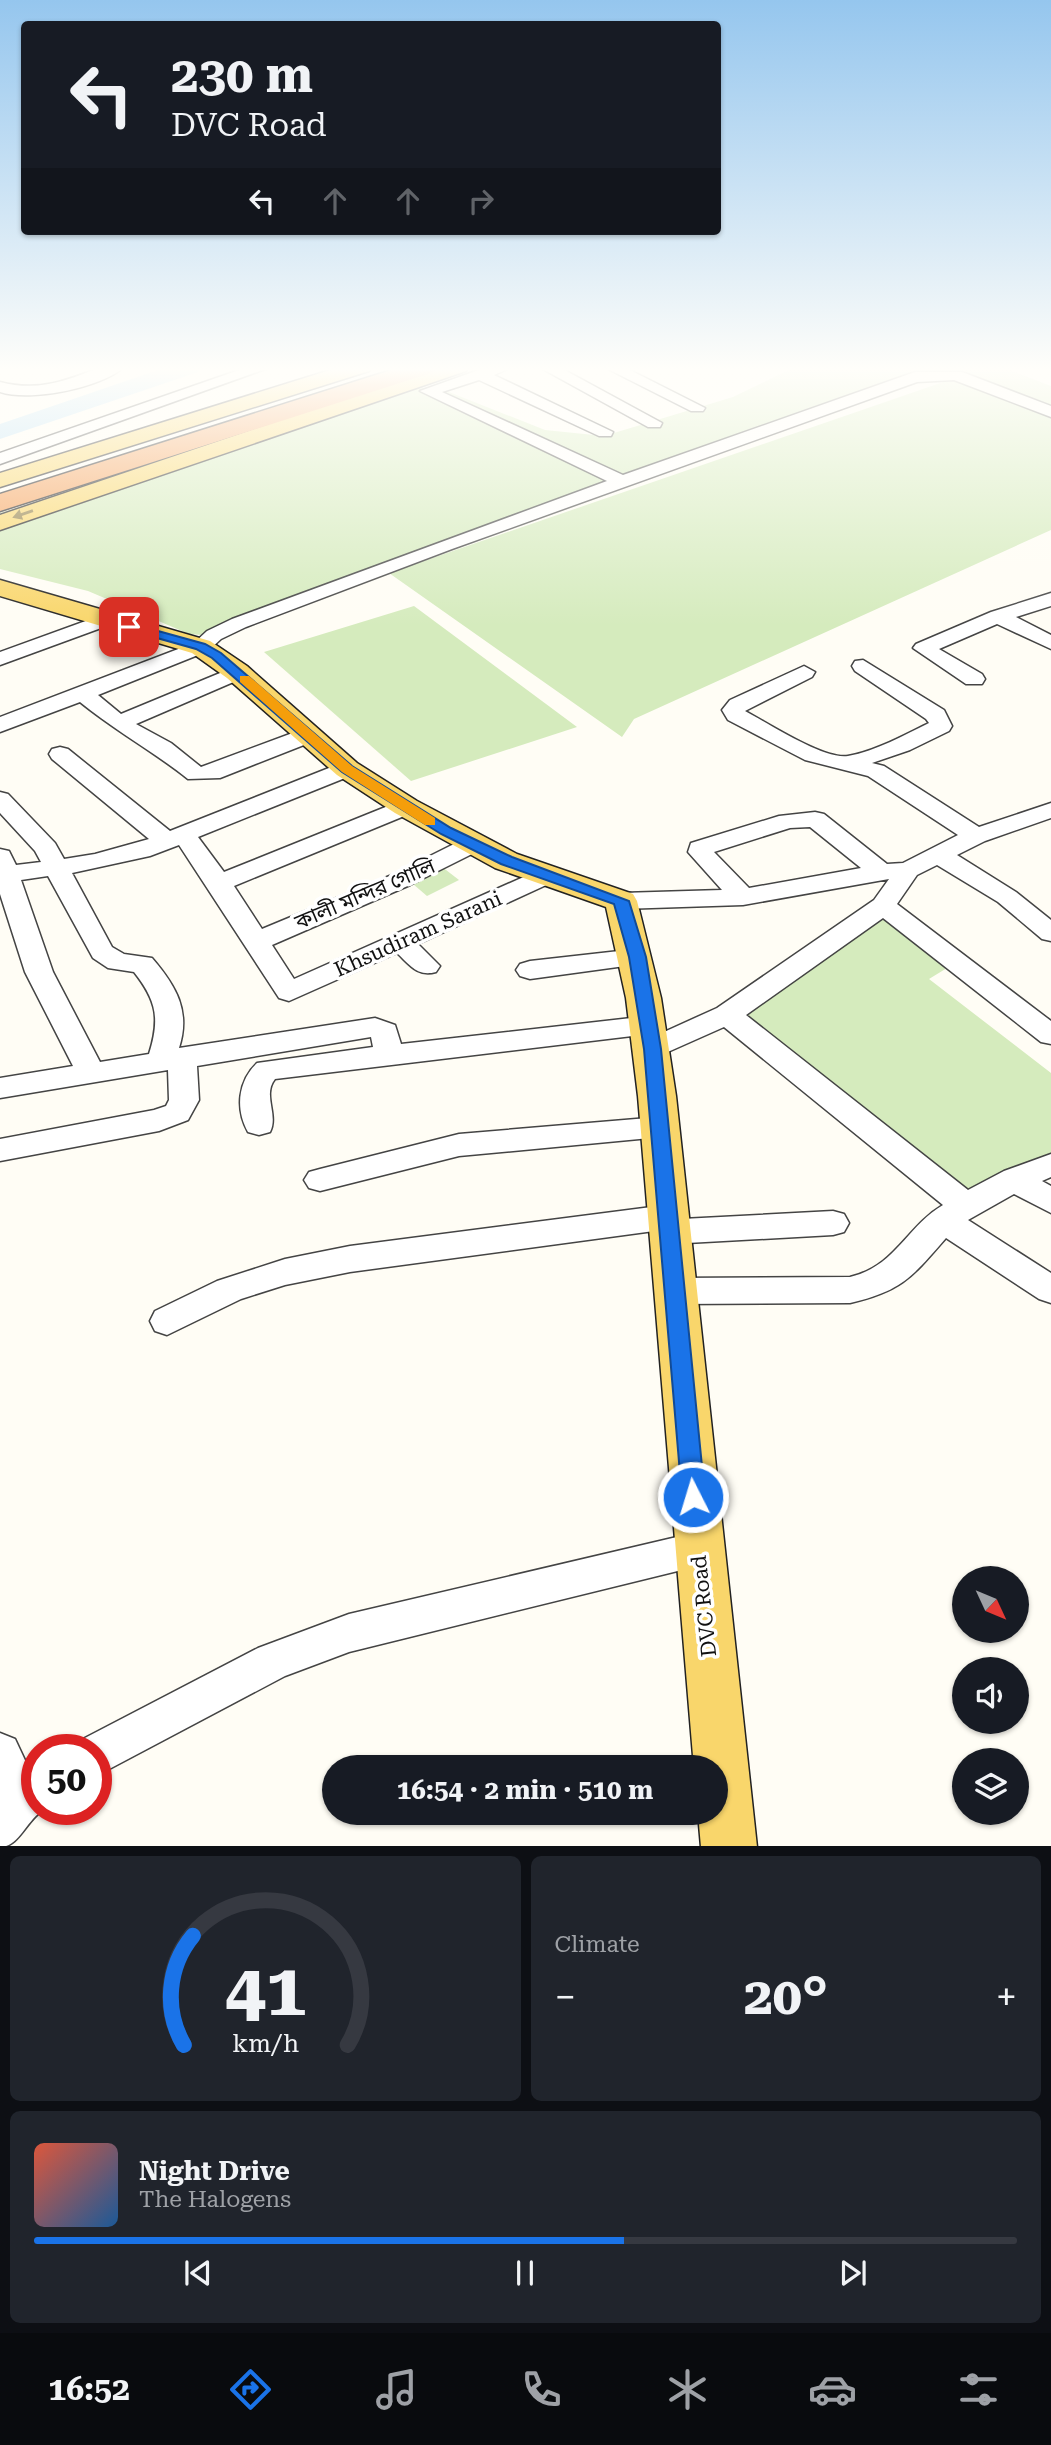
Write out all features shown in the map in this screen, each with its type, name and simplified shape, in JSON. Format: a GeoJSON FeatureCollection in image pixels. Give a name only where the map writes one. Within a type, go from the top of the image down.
{"type":"FeatureCollection","features":[{"type":"Feature","properties":{"kind":"highway"},"geometry":{"type":"LineString","coordinates":[[0,491],[121,453]]}},
{"type":"Feature","properties":{"kind":"highway"},"geometry":{"type":"LineString","coordinates":[[0,503],[157,453]]}},
{"type":"Feature","properties":{"kind":"main road"},"geometry":{"type":"LineString","coordinates":[[0,481],[89,453]]}},
{"type":"Feature","properties":{"kind":"main road"},"geometry":{"type":"LineString","coordinates":[[0,523],[207,453]]}},
{"type":"Feature","properties":{"kind":"main road"},"geometry":{"type":"LineString","coordinates":[[0,588],[201,647],[237,673],[347,769],[406,807],[473,844],[546,876],[621,901]]}},
{"type":"Feature","properties":{"kind":"main road","name":"DVC Road"},"geometry":{"type":"LineString","coordinates":[[621,901],[638,957],[650,1037],[729,1846]]}},
{"type":"Feature","properties":{"kind":"street"},"geometry":{"type":"LineString","coordinates":[[0,459],[17,453]]}},
{"type":"Feature","properties":{"kind":"street"},"geometry":{"type":"LineString","coordinates":[[561,453],[623,482]]}},
{"type":"Feature","properties":{"kind":"street"},"geometry":{"type":"LineString","coordinates":[[0,725],[201,647],[214,635],[240,623],[445,545],[700,453]]}},
{"type":"Feature","properties":{"kind":"street"},"geometry":{"type":"LineString","coordinates":[[974,679],[923,648],[998,617],[1051,599]]}},
{"type":"Feature","properties":{"kind":"street"},"geometry":{"type":"LineString","coordinates":[[998,617],[1051,643]]}},
{"type":"Feature","properties":{"kind":"street"},"geometry":{"type":"LineString","coordinates":[[0,659],[105,620]]}},
{"type":"Feature","properties":{"kind":"street"},"geometry":{"type":"LineString","coordinates":[[849,763],[902,745],[941,726],[936,715],[863,666]]}},
{"type":"Feature","properties":{"kind":"street"},"geometry":{"type":"LineString","coordinates":[[804,672],[733,710],[736,715],[794,747],[831,761],[876,771],[976,836]]}},
{"type":"Feature","properties":{"kind":"street"},"geometry":{"type":"LineString","coordinates":[[119,723],[237,673]]}},
{"type":"Feature","properties":{"kind":"street"},"geometry":{"type":"LineString","coordinates":[[83,693],[119,723],[163,748],[196,774],[212,773],[306,736]]}},
{"type":"Feature","properties":{"kind":"street"},"geometry":{"type":"LineString","coordinates":[[60,754],[177,839],[222,882],[255,942]]}},
{"type":"Feature","properties":{"kind":"street"},"geometry":{"type":"LineString","coordinates":[[91,1073],[39,972],[2,868],[58,867],[107,859],[177,839],[347,769]]}},
{"type":"Feature","properties":{"kind":"street"},"geometry":{"type":"LineString","coordinates":[[0,799],[30,828],[58,867],[102,953],[118,962],[142,964],[151,977],[169,1012],[171,1059],[183,1107],[169,1116],[0,1150]]}},
{"type":"Feature","properties":{"kind":"street"},"geometry":{"type":"LineString","coordinates":[[222,882],[406,807]]}},
{"type":"Feature","properties":{"kind":"street"},"geometry":{"type":"LineString","coordinates":[[621,901],[743,897],[881,872],[908,870],[976,836],[1051,810]]}},
{"type":"Feature","properties":{"kind":"street"},"geometry":{"type":"LineString","coordinates":[[743,897],[700,852],[700,848],[804,818],[824,824],[881,872]]}},
{"type":"Feature","properties":{"kind":"street","name":"কালী মন্দির গোলি"},"geometry":{"type":"LineString","coordinates":[[255,942],[401,880],[473,844]]}},
{"type":"Feature","properties":{"kind":"street"},"geometry":{"type":"LineString","coordinates":[[937,854],[1007,897],[1051,933]]}},
{"type":"Feature","properties":{"kind":"street"},"geometry":{"type":"LineString","coordinates":[[259,1124],[253,1088],[257,1078],[267,1070],[387,1055],[650,1037],[727,1015],[883,906],[908,870]]}},
{"type":"Feature","properties":{"kind":"street","name":"Khsudiram Sarani"},"geometry":{"type":"LineString","coordinates":[[255,942],[289,992],[546,876]]}},
{"type":"Feature","properties":{"kind":"street"},"geometry":{"type":"LineString","coordinates":[[883,906],[1051,1035]]}},
{"type":"Feature","properties":{"kind":"street"},"geometry":{"type":"LineString","coordinates":[[401,942],[426,966]]}},
{"type":"Feature","properties":{"kind":"street"},"geometry":{"type":"LineString","coordinates":[[530,970],[638,957]]}},
{"type":"Feature","properties":{"kind":"street"},"geometry":{"type":"LineString","coordinates":[[727,1015],[955,1213],[1051,1290]]}},
{"type":"Feature","properties":{"kind":"street"},"geometry":{"type":"LineString","coordinates":[[0,1088],[375,1027],[385,1032],[387,1055]]}},
{"type":"Feature","properties":{"kind":"street"},"geometry":{"type":"LineString","coordinates":[[320,1180],[459,1145],[660,1128]]}},
{"type":"Feature","properties":{"kind":"street"},"geometry":{"type":"LineString","coordinates":[[674,1291],[850,1290],[876,1284],[898,1270],[955,1213],[1016,1179],[1051,1166]]}},
{"type":"Feature","properties":{"kind":"street"},"geometry":{"type":"LineString","coordinates":[[1016,1179],[1051,1201]]}},
{"type":"Feature","properties":{"kind":"street"},"geometry":{"type":"LineString","coordinates":[[167,1321],[229,1290],[298,1269],[350,1259],[668,1225],[834,1223]]}},
{"type":"Feature","properties":{"kind":"street"},"geometry":{"type":"LineString","coordinates":[[112,1747],[272,1662],[349,1633],[698,1549]]}},
{"type":"Feature","properties":{"kind":"street"},"geometry":{"type":"LineString","coordinates":[[0,1754],[19,1805]]}},
{"type":"Feature","properties":{"kind":"green space"},"geometry":{"type":"Polygon","coordinates":[[[193,453],[714,453],[214,636],[189,634],[88,591],[0,569],[0,513],[193,453]]]}},
{"type":"Feature","properties":{"kind":"green space"},"geometry":{"type":"Polygon","coordinates":[[[737,453],[1051,453],[1051,530],[634,719],[622,737],[389,573],[737,453]]]}},
{"type":"Feature","properties":{"kind":"green space"},"geometry":{"type":"Polygon","coordinates":[[[414,606],[577,727],[411,781],[264,652],[414,606]]]}},
{"type":"Feature","properties":{"kind":"green space"},"geometry":{"type":"Polygon","coordinates":[[[437,863],[459,880],[427,896],[406,878],[437,863]]]}},
{"type":"Feature","properties":{"kind":"green space"},"geometry":{"type":"Polygon","coordinates":[[[883,918],[947,968],[929,979],[1051,1073],[1051,1153],[964,1194],[741,1015],[883,918]]]}},
{"type":"Feature","properties":{"kind":"slow traffic"},"geometry":{"type":"LineString","coordinates":[[245,679],[306,736],[347,769],[430,822]]}},
{"type":"Feature","properties":{"kind":"route"},"geometry":{"type":"LineString","coordinates":[[129,627],[201,647],[217,656],[347,769],[446,831],[546,876],[621,901],[638,957],[652,1049],[693,1497]]}}]}
